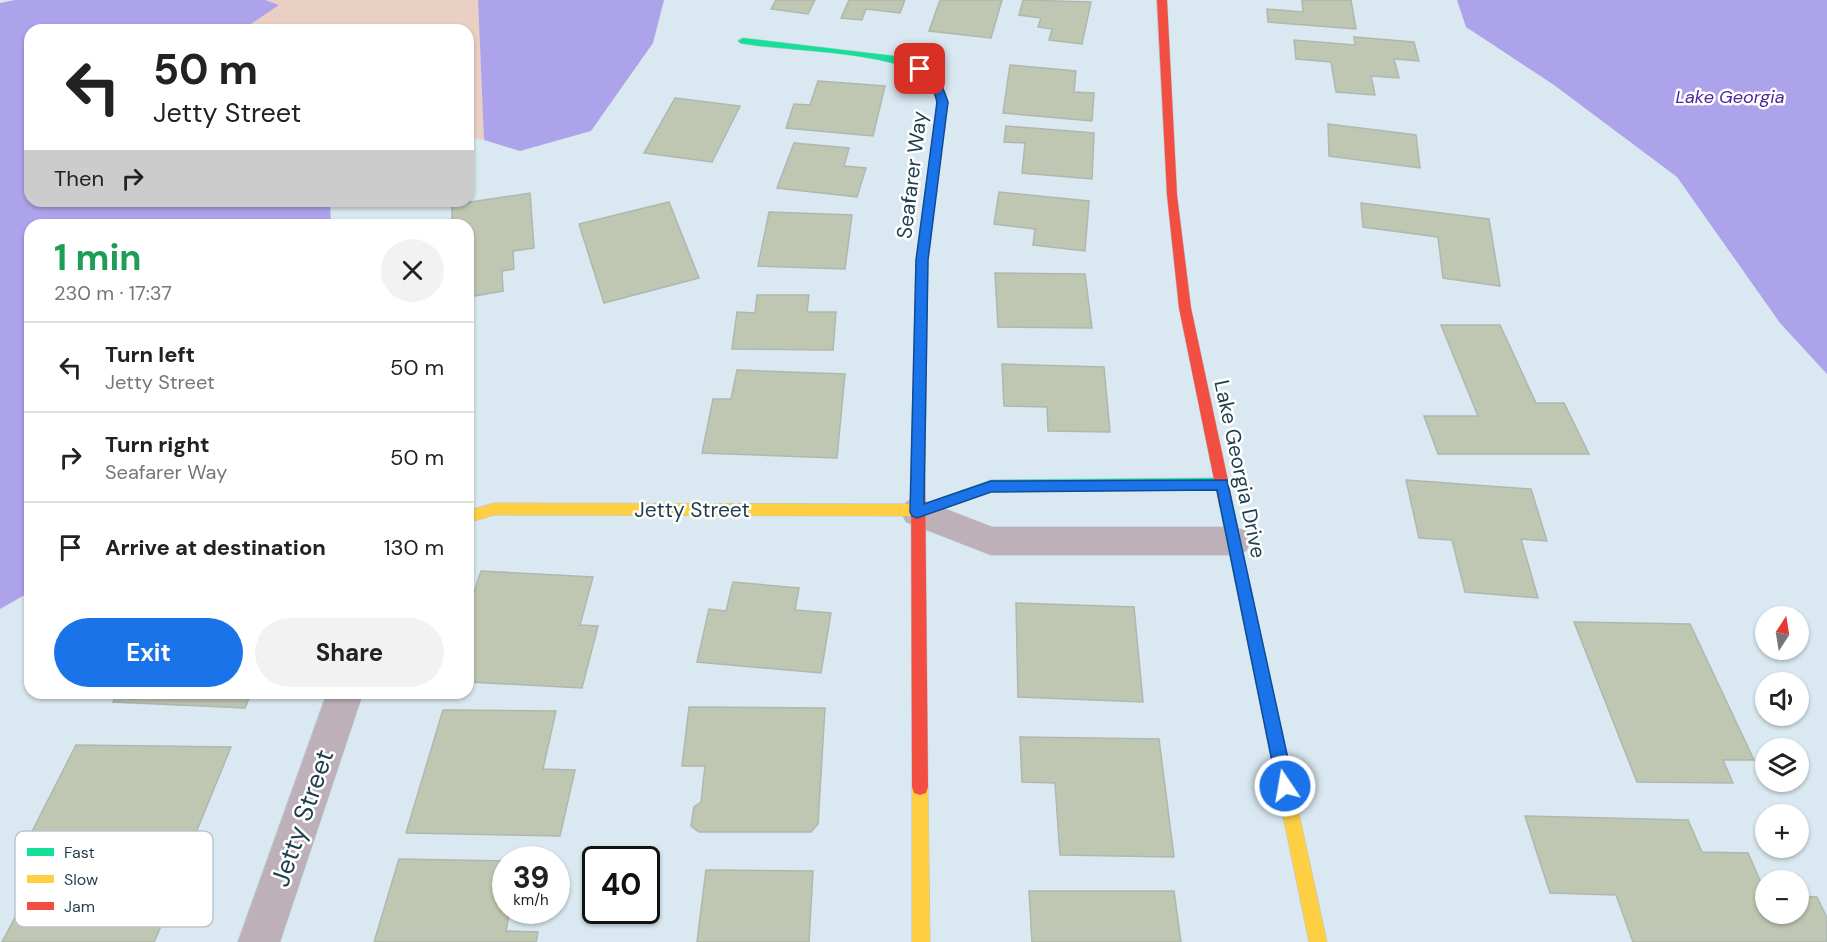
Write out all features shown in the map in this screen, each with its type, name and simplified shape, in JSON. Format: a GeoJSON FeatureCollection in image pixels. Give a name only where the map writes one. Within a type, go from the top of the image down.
{"type":"FeatureCollection","features":[{"type":"Feature","properties":{"kind":"street","name":"Lake Georgia Drive"},"geometry":{"type":"LineString","coordinates":[[1162,0],[1172,195],[1185,308],[1318,942]]}},
{"type":"Feature","properties":{"kind":"street","name":"Seafarer Way"},"geometry":{"type":"LineString","coordinates":[[743,41],[894,59],[920,69],[937,83],[942,102],[922,260],[917,512]]}},
{"type":"Feature","properties":{"kind":"street","name":"Jetty Street"},"geometry":{"type":"LineString","coordinates":[[474,515],[494,509],[917,512],[991,486],[1222,484]]}},
{"type":"Feature","properties":{"kind":"street","name":"Jetty Street"},"geometry":{"type":"LineString","coordinates":[[917,512],[991,541],[1234,541]]}},
{"type":"Feature","properties":{"kind":"street"},"geometry":{"type":"LineString","coordinates":[[917,512],[921,942]]}},
{"type":"Feature","properties":{"kind":"street","name":"Jetty Street"},"geometry":{"type":"LineString","coordinates":[[259,942],[343,699]]}},
{"type":"Feature","properties":{"kind":"shaded area"},"geometry":{"type":"Polygon","coordinates":[[[265,0],[478,0],[484,140],[474,138],[474,24],[251,24],[278,5],[265,0]]]}},
{"type":"Feature","properties":{"kind":"water"},"geometry":{"type":"Polygon","coordinates":[[[15,0],[265,0],[279,5],[251,24],[24,24],[24,207],[330,207],[331,219],[24,219],[24,595],[0,609],[0,3],[15,0]]]}},
{"type":"Feature","properties":{"kind":"water"},"geometry":{"type":"Polygon","coordinates":[[[478,0],[664,0],[653,43],[591,131],[520,151],[484,140],[478,0]]]}},
{"type":"Feature","properties":{"kind":"water","name":"Lake Georgia"},"geometry":{"type":"Polygon","coordinates":[[[1457,0],[1827,0],[1827,374],[1780,323],[1677,177],[1554,85],[1466,27],[1457,0]]]}},
{"type":"Feature","properties":{"kind":"building"},"geometry":{"type":"Polygon","coordinates":[[[776,0],[815,0],[808,14],[771,9],[776,0]]]}},
{"type":"Feature","properties":{"kind":"building"},"geometry":{"type":"Polygon","coordinates":[[[849,0],[905,0],[900,13],[866,9],[862,20],[841,18],[849,0]]]}},
{"type":"Feature","properties":{"kind":"building"},"geometry":{"type":"Polygon","coordinates":[[[940,0],[1002,0],[991,38],[929,31],[940,0]]]}},
{"type":"Feature","properties":{"kind":"building"},"geometry":{"type":"Polygon","coordinates":[[[1023,0],[1091,2],[1082,44],[1049,40],[1052,29],[1038,27],[1041,18],[1019,15],[1023,0]]]}},
{"type":"Feature","properties":{"kind":"building"},"geometry":{"type":"Polygon","coordinates":[[[1302,0],[1351,0],[1356,29],[1268,22],[1267,9],[1303,12],[1302,0]]]}},
{"type":"Feature","properties":{"kind":"building"},"geometry":{"type":"Polygon","coordinates":[[[1354,37],[1414,42],[1419,61],[1394,59],[1399,78],[1371,76],[1375,95],[1336,92],[1331,62],[1296,59],[1294,40],[1355,45],[1354,37]]]}},
{"type":"Feature","properties":{"kind":"building"},"geometry":{"type":"Polygon","coordinates":[[[1010,65],[1076,71],[1074,92],[1094,93],[1092,121],[1003,113],[1010,65]]]}},
{"type":"Feature","properties":{"kind":"building"},"geometry":{"type":"Polygon","coordinates":[[[818,81],[885,86],[873,136],[786,128],[794,104],[810,105],[818,81]]]}},
{"type":"Feature","properties":{"kind":"building"},"geometry":{"type":"Polygon","coordinates":[[[675,98],[740,106],[712,162],[644,153],[675,98]]]}},
{"type":"Feature","properties":{"kind":"building"},"geometry":{"type":"Polygon","coordinates":[[[1328,124],[1416,135],[1420,168],[1329,156],[1328,124]]]}},
{"type":"Feature","properties":{"kind":"building"},"geometry":{"type":"Polygon","coordinates":[[[1006,126],[1094,133],[1092,179],[1022,173],[1025,143],[1004,142],[1006,126]]]}},
{"type":"Feature","properties":{"kind":"building"},"geometry":{"type":"Polygon","coordinates":[[[794,143],[849,148],[844,166],[866,168],[857,197],[777,188],[794,143]]]}},
{"type":"Feature","properties":{"kind":"building"},"geometry":{"type":"Polygon","coordinates":[[[999,192],[1089,201],[1085,251],[1033,245],[1035,229],[994,224],[999,192]]]}},
{"type":"Feature","properties":{"kind":"building"},"geometry":{"type":"Polygon","coordinates":[[[530,193],[534,248],[513,251],[514,269],[502,271],[503,291],[474,296],[474,219],[452,219],[452,207],[474,207],[474,202],[530,193]]]}},
{"type":"Feature","properties":{"kind":"building"},"geometry":{"type":"Polygon","coordinates":[[[669,202],[699,278],[604,303],[579,224],[669,202]]]}},
{"type":"Feature","properties":{"kind":"building"},"geometry":{"type":"Polygon","coordinates":[[[1361,203],[1489,219],[1500,286],[1443,278],[1438,237],[1363,227],[1361,203]]]}},
{"type":"Feature","properties":{"kind":"building"},"geometry":{"type":"Polygon","coordinates":[[[769,212],[852,215],[845,269],[758,266],[769,212]]]}},
{"type":"Feature","properties":{"kind":"building"},"geometry":{"type":"Polygon","coordinates":[[[995,273],[1085,274],[1092,328],[998,327],[995,273]]]}},
{"type":"Feature","properties":{"kind":"building"},"geometry":{"type":"Polygon","coordinates":[[[757,295],[809,295],[807,312],[836,312],[833,350],[732,349],[737,312],[755,313],[757,295]]]}},
{"type":"Feature","properties":{"kind":"building"},"geometry":{"type":"Polygon","coordinates":[[[1441,325],[1500,325],[1536,403],[1564,403],[1589,454],[1438,454],[1424,416],[1478,416],[1441,325]]]}},
{"type":"Feature","properties":{"kind":"building"},"geometry":{"type":"Polygon","coordinates":[[[1002,364],[1104,367],[1110,432],[1048,431],[1047,407],[1004,406],[1002,364]]]}},
{"type":"Feature","properties":{"kind":"building"},"geometry":{"type":"Polygon","coordinates":[[[737,370],[845,374],[837,458],[702,453],[713,399],[731,399],[737,370]]]}},
{"type":"Feature","properties":{"kind":"building"},"geometry":{"type":"Polygon","coordinates":[[[1406,480],[1531,489],[1547,541],[1521,539],[1538,598],[1465,592],[1452,540],[1419,538],[1406,480]]]}},
{"type":"Feature","properties":{"kind":"building"},"geometry":{"type":"Polygon","coordinates":[[[481,571],[593,577],[580,625],[598,626],[582,688],[474,682],[474,592],[481,571]]]}},
{"type":"Feature","properties":{"kind":"building"},"geometry":{"type":"Polygon","coordinates":[[[733,582],[799,588],[795,610],[831,613],[821,673],[697,662],[709,609],[726,611],[733,582]]]}},
{"type":"Feature","properties":{"kind":"building"},"geometry":{"type":"Polygon","coordinates":[[[1016,603],[1134,607],[1143,702],[1018,697],[1016,603]]]}},
{"type":"Feature","properties":{"kind":"building"},"geometry":{"type":"Polygon","coordinates":[[[1574,622],[1690,624],[1754,760],[1723,760],[1733,783],[1637,782],[1574,622]]]}},
{"type":"Feature","properties":{"kind":"building"},"geometry":{"type":"Polygon","coordinates":[[[115,699],[249,699],[245,708],[113,702],[115,699]]]}},
{"type":"Feature","properties":{"kind":"building"},"geometry":{"type":"Polygon","coordinates":[[[689,707],[825,708],[818,824],[811,832],[699,832],[691,826],[694,807],[701,802],[705,766],[682,766],[689,707]]]}},
{"type":"Feature","properties":{"kind":"building"},"geometry":{"type":"Polygon","coordinates":[[[443,710],[556,711],[543,769],[575,770],[560,836],[406,833],[443,710]]]}},
{"type":"Feature","properties":{"kind":"building"},"geometry":{"type":"Polygon","coordinates":[[[1020,737],[1159,739],[1174,857],[1060,855],[1055,783],[1022,782],[1020,737]]]}},
{"type":"Feature","properties":{"kind":"building"},"geometry":{"type":"Polygon","coordinates":[[[76,745],[231,747],[197,831],[32,831],[76,745]]]}},
{"type":"Feature","properties":{"kind":"building"},"geometry":{"type":"Polygon","coordinates":[[[1525,816],[1688,820],[1702,852],[1748,853],[1755,870],[1755,924],[1809,924],[1809,897],[1817,897],[1827,918],[1827,942],[1633,942],[1616,895],[1550,893],[1525,816]]]}},
{"type":"Feature","properties":{"kind":"building"},"geometry":{"type":"Polygon","coordinates":[[[399,859],[492,861],[492,924],[507,924],[506,931],[538,932],[536,942],[374,942],[399,859]]]}},
{"type":"Feature","properties":{"kind":"building"},"geometry":{"type":"Polygon","coordinates":[[[706,870],[813,871],[809,942],[697,942],[706,870]]]}},
{"type":"Feature","properties":{"kind":"building"},"geometry":{"type":"Polygon","coordinates":[[[1029,891],[1174,891],[1181,942],[1032,942],[1029,891]]]}},
{"type":"Feature","properties":{"kind":"building"},"geometry":{"type":"Polygon","coordinates":[[[15,917],[15,927],[161,927],[154,942],[2,942],[15,917]]]}},
{"type":"Feature","properties":{"kind":"traffic: fast"},"geometry":{"type":"LineString","coordinates":[[743,41],[894,59],[920,69],[937,83],[942,102],[940,119]]}},
{"type":"Feature","properties":{"kind":"traffic: fast"},"geometry":{"type":"LineString","coordinates":[[922,510],[991,486],[1222,484]]}},
{"type":"Feature","properties":{"kind":"traffic: fast"},"geometry":{"type":"LineString","coordinates":[[1226,504],[1280,763]]}},
{"type":"Feature","properties":{"kind":"traffic: slow"},"geometry":{"type":"LineString","coordinates":[[918,471],[922,260],[940,119]]}},
{"type":"Feature","properties":{"kind":"traffic: slow"},"geometry":{"type":"LineString","coordinates":[[474,515],[494,509],[922,510]]}},
{"type":"Feature","properties":{"kind":"traffic: slow"},"geometry":{"type":"LineString","coordinates":[[1280,763],[1318,942]]}},
{"type":"Feature","properties":{"kind":"traffic: slow"},"geometry":{"type":"LineString","coordinates":[[920,787],[921,942]]}},
{"type":"Feature","properties":{"kind":"traffic: jam"},"geometry":{"type":"LineString","coordinates":[[1162,0],[1172,195],[1185,308],[1226,504]]}},
{"type":"Feature","properties":{"kind":"traffic: jam"},"geometry":{"type":"LineString","coordinates":[[918,471],[920,787]]}},
{"type":"Feature","properties":{"kind":"route"},"geometry":{"type":"LineString","coordinates":[[920,69],[937,83],[942,102],[922,260],[917,512],[991,486],[1222,484],[1285,786]]}}]}
